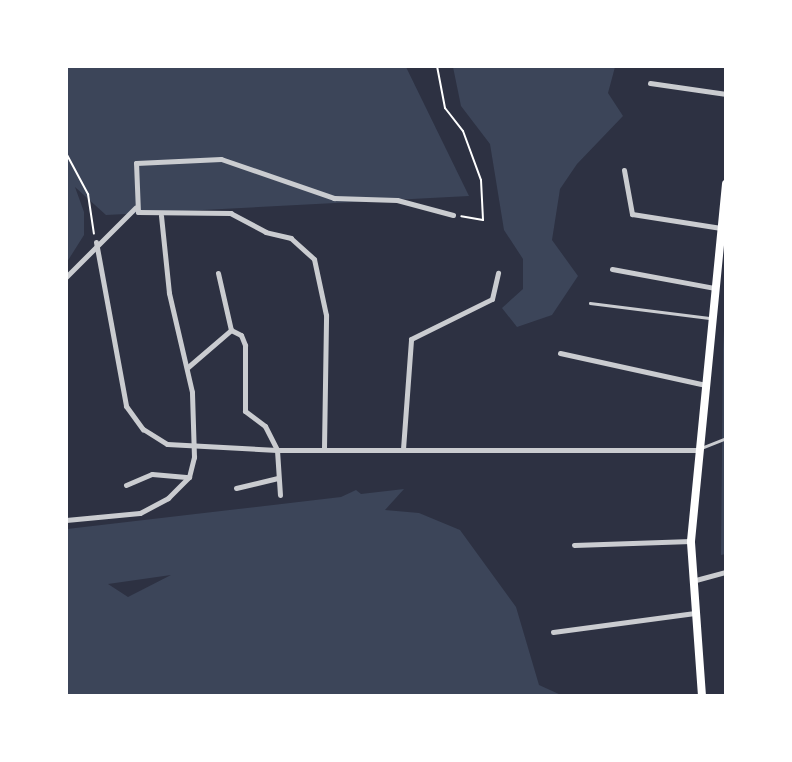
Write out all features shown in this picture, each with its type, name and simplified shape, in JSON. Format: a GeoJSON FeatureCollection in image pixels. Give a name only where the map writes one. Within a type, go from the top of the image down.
{"type":"FeatureCollection","features":[{"type":"Feature","properties":{"kind":"main road"},"geometry":{"type":"LineString","coordinates":[[702,695],[691,541],[726,184]]}},
{"type":"Feature","properties":{"kind":"street"},"geometry":{"type":"LineString","coordinates":[[650,83],[726,93]]}},
{"type":"Feature","properties":{"kind":"street"},"geometry":{"type":"LineString","coordinates":[[324,448],[326,315],[314,259],[291,238],[266,232],[232,213],[141,214],[135,208],[136,163],[194,156],[236,162],[334,198],[397,201],[453,215]]}},
{"type":"Feature","properties":{"kind":"street"},"geometry":{"type":"LineString","coordinates":[[624,170],[632,214],[721,228]]}},
{"type":"Feature","properties":{"kind":"street"},"geometry":{"type":"LineString","coordinates":[[66,277],[96,242],[135,208]]}},
{"type":"Feature","properties":{"kind":"street"},"geometry":{"type":"LineString","coordinates":[[66,520],[140,513],[168,498],[189,477],[192,448],[188,367],[169,293],[161,215]]}},
{"type":"Feature","properties":{"kind":"street"},"geometry":{"type":"LineString","coordinates":[[96,242],[126,406],[155,438],[192,448],[277,450],[698,450]]}},
{"type":"Feature","properties":{"kind":"street"},"geometry":{"type":"LineString","coordinates":[[612,269],[715,288]]}},
{"type":"Feature","properties":{"kind":"street"},"geometry":{"type":"LineString","coordinates":[[218,273],[231,330]]}},
{"type":"Feature","properties":{"kind":"street"},"geometry":{"type":"LineString","coordinates":[[403,449],[411,339],[492,299],[498,273]]}},
{"type":"Feature","properties":{"kind":"street"},"geometry":{"type":"LineString","coordinates":[[188,367],[231,330]]}},
{"type":"Feature","properties":{"kind":"street"},"geometry":{"type":"LineString","coordinates":[[231,330],[241,335],[245,345],[245,411],[265,426],[277,450],[280,495]]}},
{"type":"Feature","properties":{"kind":"street"},"geometry":{"type":"LineString","coordinates":[[560,353],[705,385]]}},
{"type":"Feature","properties":{"kind":"street"},"geometry":{"type":"LineString","coordinates":[[126,485],[152,474],[189,477]]}},
{"type":"Feature","properties":{"kind":"street"},"geometry":{"type":"LineString","coordinates":[[236,488],[278,478]]}},
{"type":"Feature","properties":{"kind":"street"},"geometry":{"type":"LineString","coordinates":[[574,545],[691,541]]}},
{"type":"Feature","properties":{"kind":"street"},"geometry":{"type":"LineString","coordinates":[[692,581],[726,572]]}},
{"type":"Feature","properties":{"kind":"street"},"geometry":{"type":"LineString","coordinates":[[553,632],[695,613]]}},
{"type":"Feature","properties":{"kind":"lane"},"geometry":{"type":"LineString","coordinates":[[590,303],[711,318]]}},
{"type":"Feature","properties":{"kind":"lane"},"geometry":{"type":"LineString","coordinates":[[698,450],[726,438]]}},
{"type":"Feature","properties":{"kind":"path"},"geometry":{"type":"LineString","coordinates":[[437,66],[445,108],[463,131],[481,180],[483,220],[453,215]]}},
{"type":"Feature","properties":{"kind":"path"},"geometry":{"type":"LineString","coordinates":[[66,153],[88,194],[96,242]]}},
{"type":"Feature","properties":{"kind":"shaded area"},"geometry":{"type":"Polygon","coordinates":[[[67,67],[406,67],[469,196],[106,215],[75,187],[84,212],[84,235],[67,262],[67,67]]]}},
{"type":"Feature","properties":{"kind":"shaded area"},"geometry":{"type":"Polygon","coordinates":[[[453,67],[615,67],[608,93],[623,116],[577,164],[560,189],[552,240],[578,276],[552,315],[517,327],[502,308],[523,289],[523,259],[504,230],[490,144],[461,106],[453,67]]]}},
{"type":"Feature","properties":{"kind":"shaded area"},"geometry":{"type":"Polygon","coordinates":[[[725,311],[726,554],[721,555],[723,349],[725,311]]]}},
{"type":"Feature","properties":{"kind":"shaded area"},"geometry":{"type":"Polygon","coordinates":[[[404,489],[385,510],[419,513],[460,530],[516,607],[539,685],[561,695],[67,695],[67,529],[341,497],[356,490],[361,494],[404,489]],[[171,575],[108,584],[128,597],[171,575]]]}}]}
